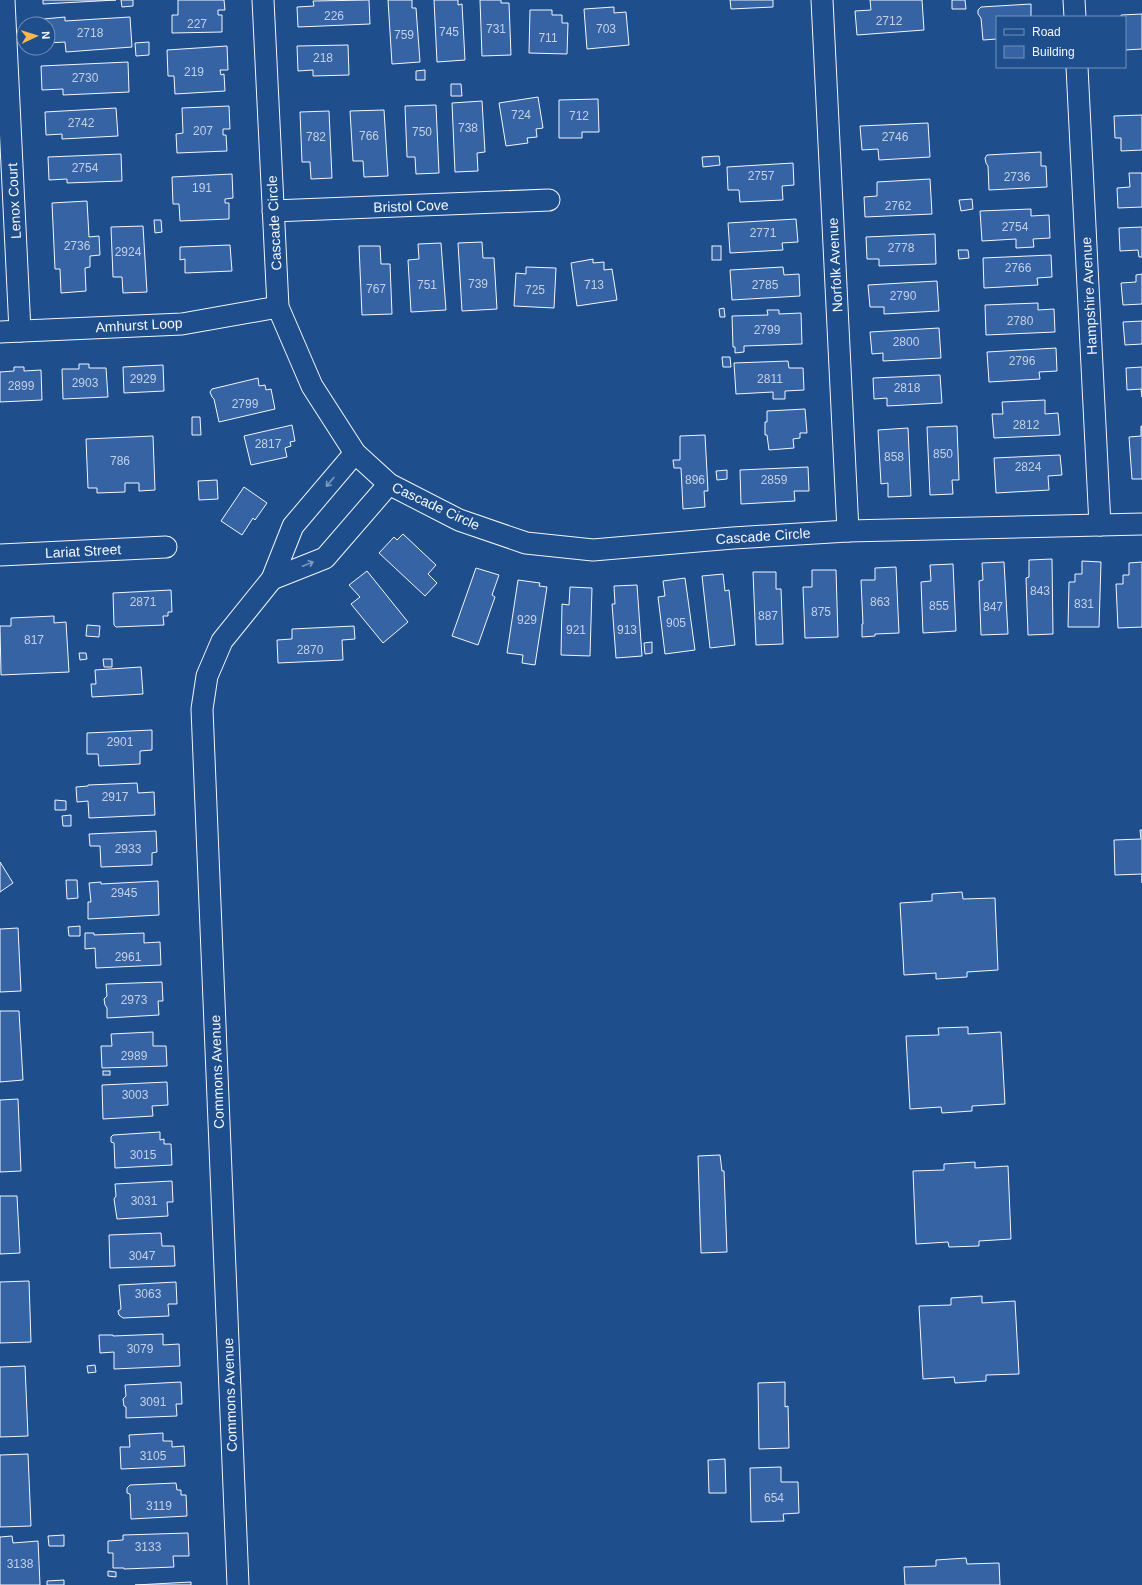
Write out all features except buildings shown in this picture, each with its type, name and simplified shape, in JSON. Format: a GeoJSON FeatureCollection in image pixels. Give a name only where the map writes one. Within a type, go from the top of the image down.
{"type":"FeatureCollection","features":[{"type":"Feature","properties":{"kind":"street","name":"Lenox Court"},"geometry":{"type":"LineString","coordinates":[[4,0],[10,331]]}},
{"type":"Feature","properties":{"kind":"street","name":"Cascade Circle"},"geometry":{"type":"LineString","coordinates":[[263,0],[278,307],[312,386],[355,453],[389,484],[459,520],[526,543],[593,550],[733,538],[848,531],[1142,524]]}},
{"type":"Feature","properties":{"kind":"street","name":"Norfolk Avenue"},"geometry":{"type":"LineString","coordinates":[[822,0],[848,531]]}},
{"type":"Feature","properties":{"kind":"street"},"geometry":{"type":"LineString","coordinates":[[1074,0],[1075,16]]}},
{"type":"Feature","properties":{"kind":"street","name":"Hampshire Avenue"},"geometry":{"type":"LineString","coordinates":[[1077,68],[1100,525]]}},
{"type":"Feature","properties":{"kind":"street","name":"Bristol Cove"},"geometry":{"type":"LineString","coordinates":[[273,211],[549,200]]}},
{"type":"Feature","properties":{"kind":"street","name":"Amhurst Loop"},"geometry":{"type":"LineString","coordinates":[[10,331],[182,324],[278,307]]}},
{"type":"Feature","properties":{"kind":"street","name":"Commons Avenue"},"geometry":{"type":"LineString","coordinates":[[238,1585],[202,709],[207,676],[222,642],[272,579],[293,526],[355,453]]}},
{"type":"Feature","properties":{"kind":"street","name":"Commons Avenue"},"geometry":{"type":"LineString","coordinates":[[272,579],[325,558],[389,484]]}},
{"type":"Feature","properties":{"kind":"street","name":"Lariat Street"},"geometry":{"type":"LineString","coordinates":[[0,555],[166,547]]}}]}
